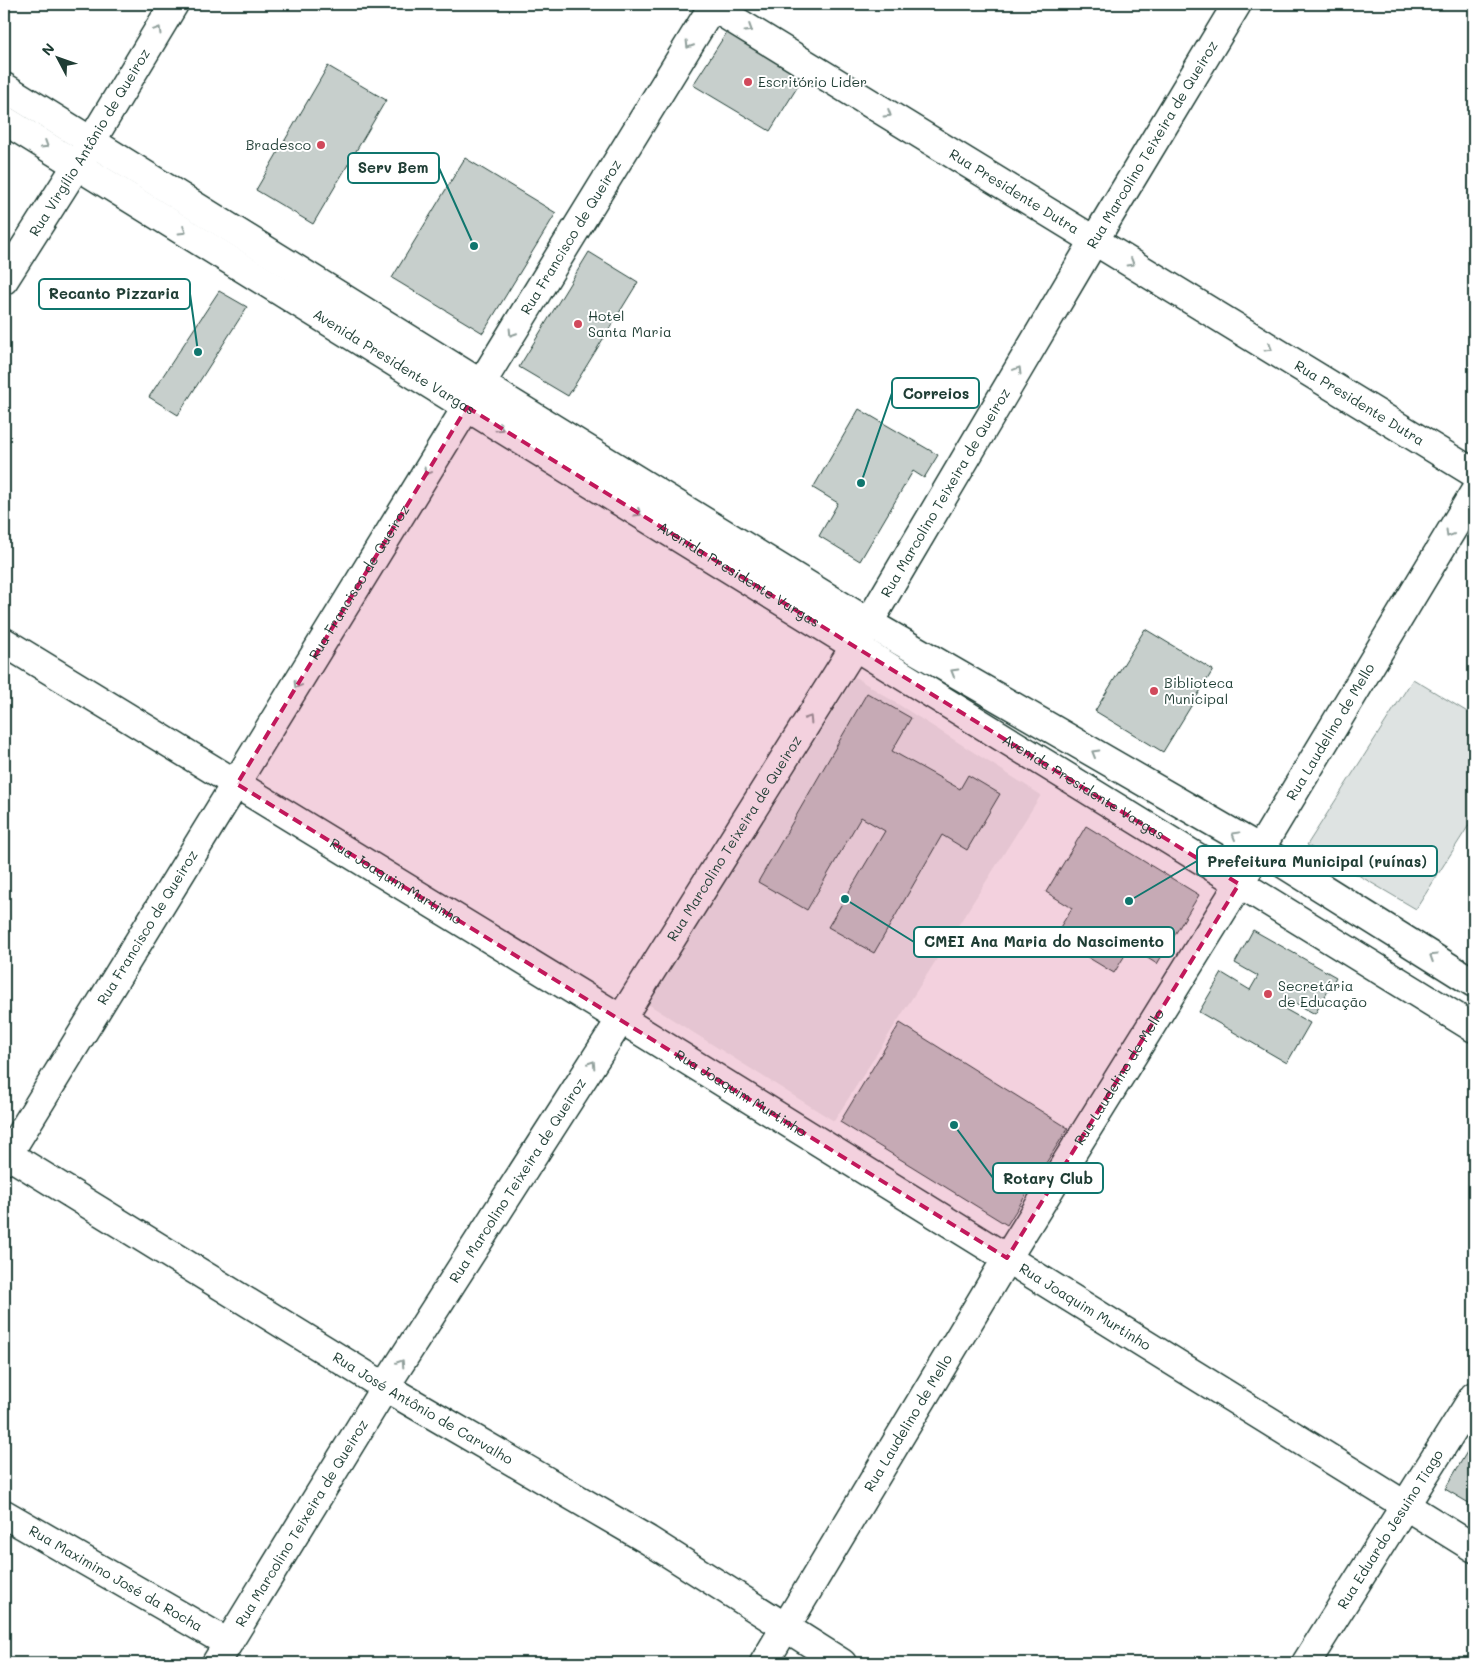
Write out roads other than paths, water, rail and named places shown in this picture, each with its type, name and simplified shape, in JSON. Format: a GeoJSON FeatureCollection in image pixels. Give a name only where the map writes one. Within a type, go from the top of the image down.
{"type":"FeatureCollection","features":[{"type":"Feature","properties":{"kind":"street","name":"Rua Virgílio Antônio de Queiroz"},"geometry":{"type":"LineString","coordinates":[[4,280],[77,165],[174,4]]}},
{"type":"Feature","properties":{"kind":"street","name":"Rua Marcolino Teixeira de Queiroz"},"geometry":{"type":"LineString","coordinates":[[222,1653],[385,1387],[621,1019],[855,646],[1094,241],[1237,4]]}},
{"type":"Feature","properties":{"kind":"street","name":"Rua Presidente Dutra"},"geometry":{"type":"LineString","coordinates":[[711,5],[1474,473]]}},
{"type":"Feature","properties":{"kind":"street","name":"Rua Francisco de Queiroz"},"geometry":{"type":"LineString","coordinates":[[5,1156],[237,784],[711,5]]}},
{"type":"Feature","properties":{"kind":"street","name":"Avenida Presidente Vargas"},"geometry":{"type":"LineString","coordinates":[[4,87],[869,623],[1260,849],[1474,983]]}},
{"type":"Feature","properties":{"kind":"street","name":"Avenida Presidente Vargas"},"geometry":{"type":"LineString","coordinates":[[4,120],[467,408],[1474,1028]]}},
{"type":"Feature","properties":{"kind":"street","name":"Rua Laudelino de Mello"},"geometry":{"type":"LineString","coordinates":[[764,1663],[1007,1258],[1239,884],[1474,492]]}},
{"type":"Feature","properties":{"kind":"street","name":"Rua Joaquim Murtinho"},"geometry":{"type":"LineString","coordinates":[[4,642],[621,1019],[1474,1548]]}},
{"type":"Feature","properties":{"kind":"street","name":"Rua José Antônio de Carvalho"},"geometry":{"type":"LineString","coordinates":[[5,1156],[385,1387],[648,1540],[842,1663]]}},
{"type":"Feature","properties":{"kind":"street","name":"Rua Eduardo Jesuino Tiago"},"geometry":{"type":"LineString","coordinates":[[1306,1663],[1474,1396]]}},
{"type":"Feature","properties":{"kind":"street","name":"Rua Maximino José da Rocha"},"geometry":{"type":"LineString","coordinates":[[4,1514],[222,1653]]}},
{"type":"Feature","properties":{"kind":"place","name":"Escritório Lider"},"geometry":{"type":"Point","coordinates":[748,82]}},
{"type":"Feature","properties":{"kind":"place","name":"Bradesco"},"geometry":{"type":"Point","coordinates":[321,145]}},
{"type":"Feature","properties":{"kind":"place","name":"Serv Bem"},"geometry":{"type":"Point","coordinates":[474,246]}},
{"type":"Feature","properties":{"kind":"place","name":"Hotel Santa Maria"},"geometry":{"type":"Point","coordinates":[578,324]}},
{"type":"Feature","properties":{"kind":"place","name":"Recanto Pizzaria"},"geometry":{"type":"Point","coordinates":[198,352]}},
{"type":"Feature","properties":{"kind":"place","name":"Correios"},"geometry":{"type":"Point","coordinates":[861,483]}},
{"type":"Feature","properties":{"kind":"place","name":"Biblioteca Municipal"},"geometry":{"type":"Point","coordinates":[1154,691]}},
{"type":"Feature","properties":{"kind":"place","name":"CMEI Ana Maria do Nascimento"},"geometry":{"type":"Point","coordinates":[845,899]}},
{"type":"Feature","properties":{"kind":"place","name":"Prefeitura Municipal (ruínas)"},"geometry":{"type":"Point","coordinates":[1129,901]}},
{"type":"Feature","properties":{"kind":"place","name":"Secretária de Educação"},"geometry":{"type":"Point","coordinates":[1268,994]}},
{"type":"Feature","properties":{"kind":"place","name":"Rotary Club"},"geometry":{"type":"Point","coordinates":[954,1125]}}]}
